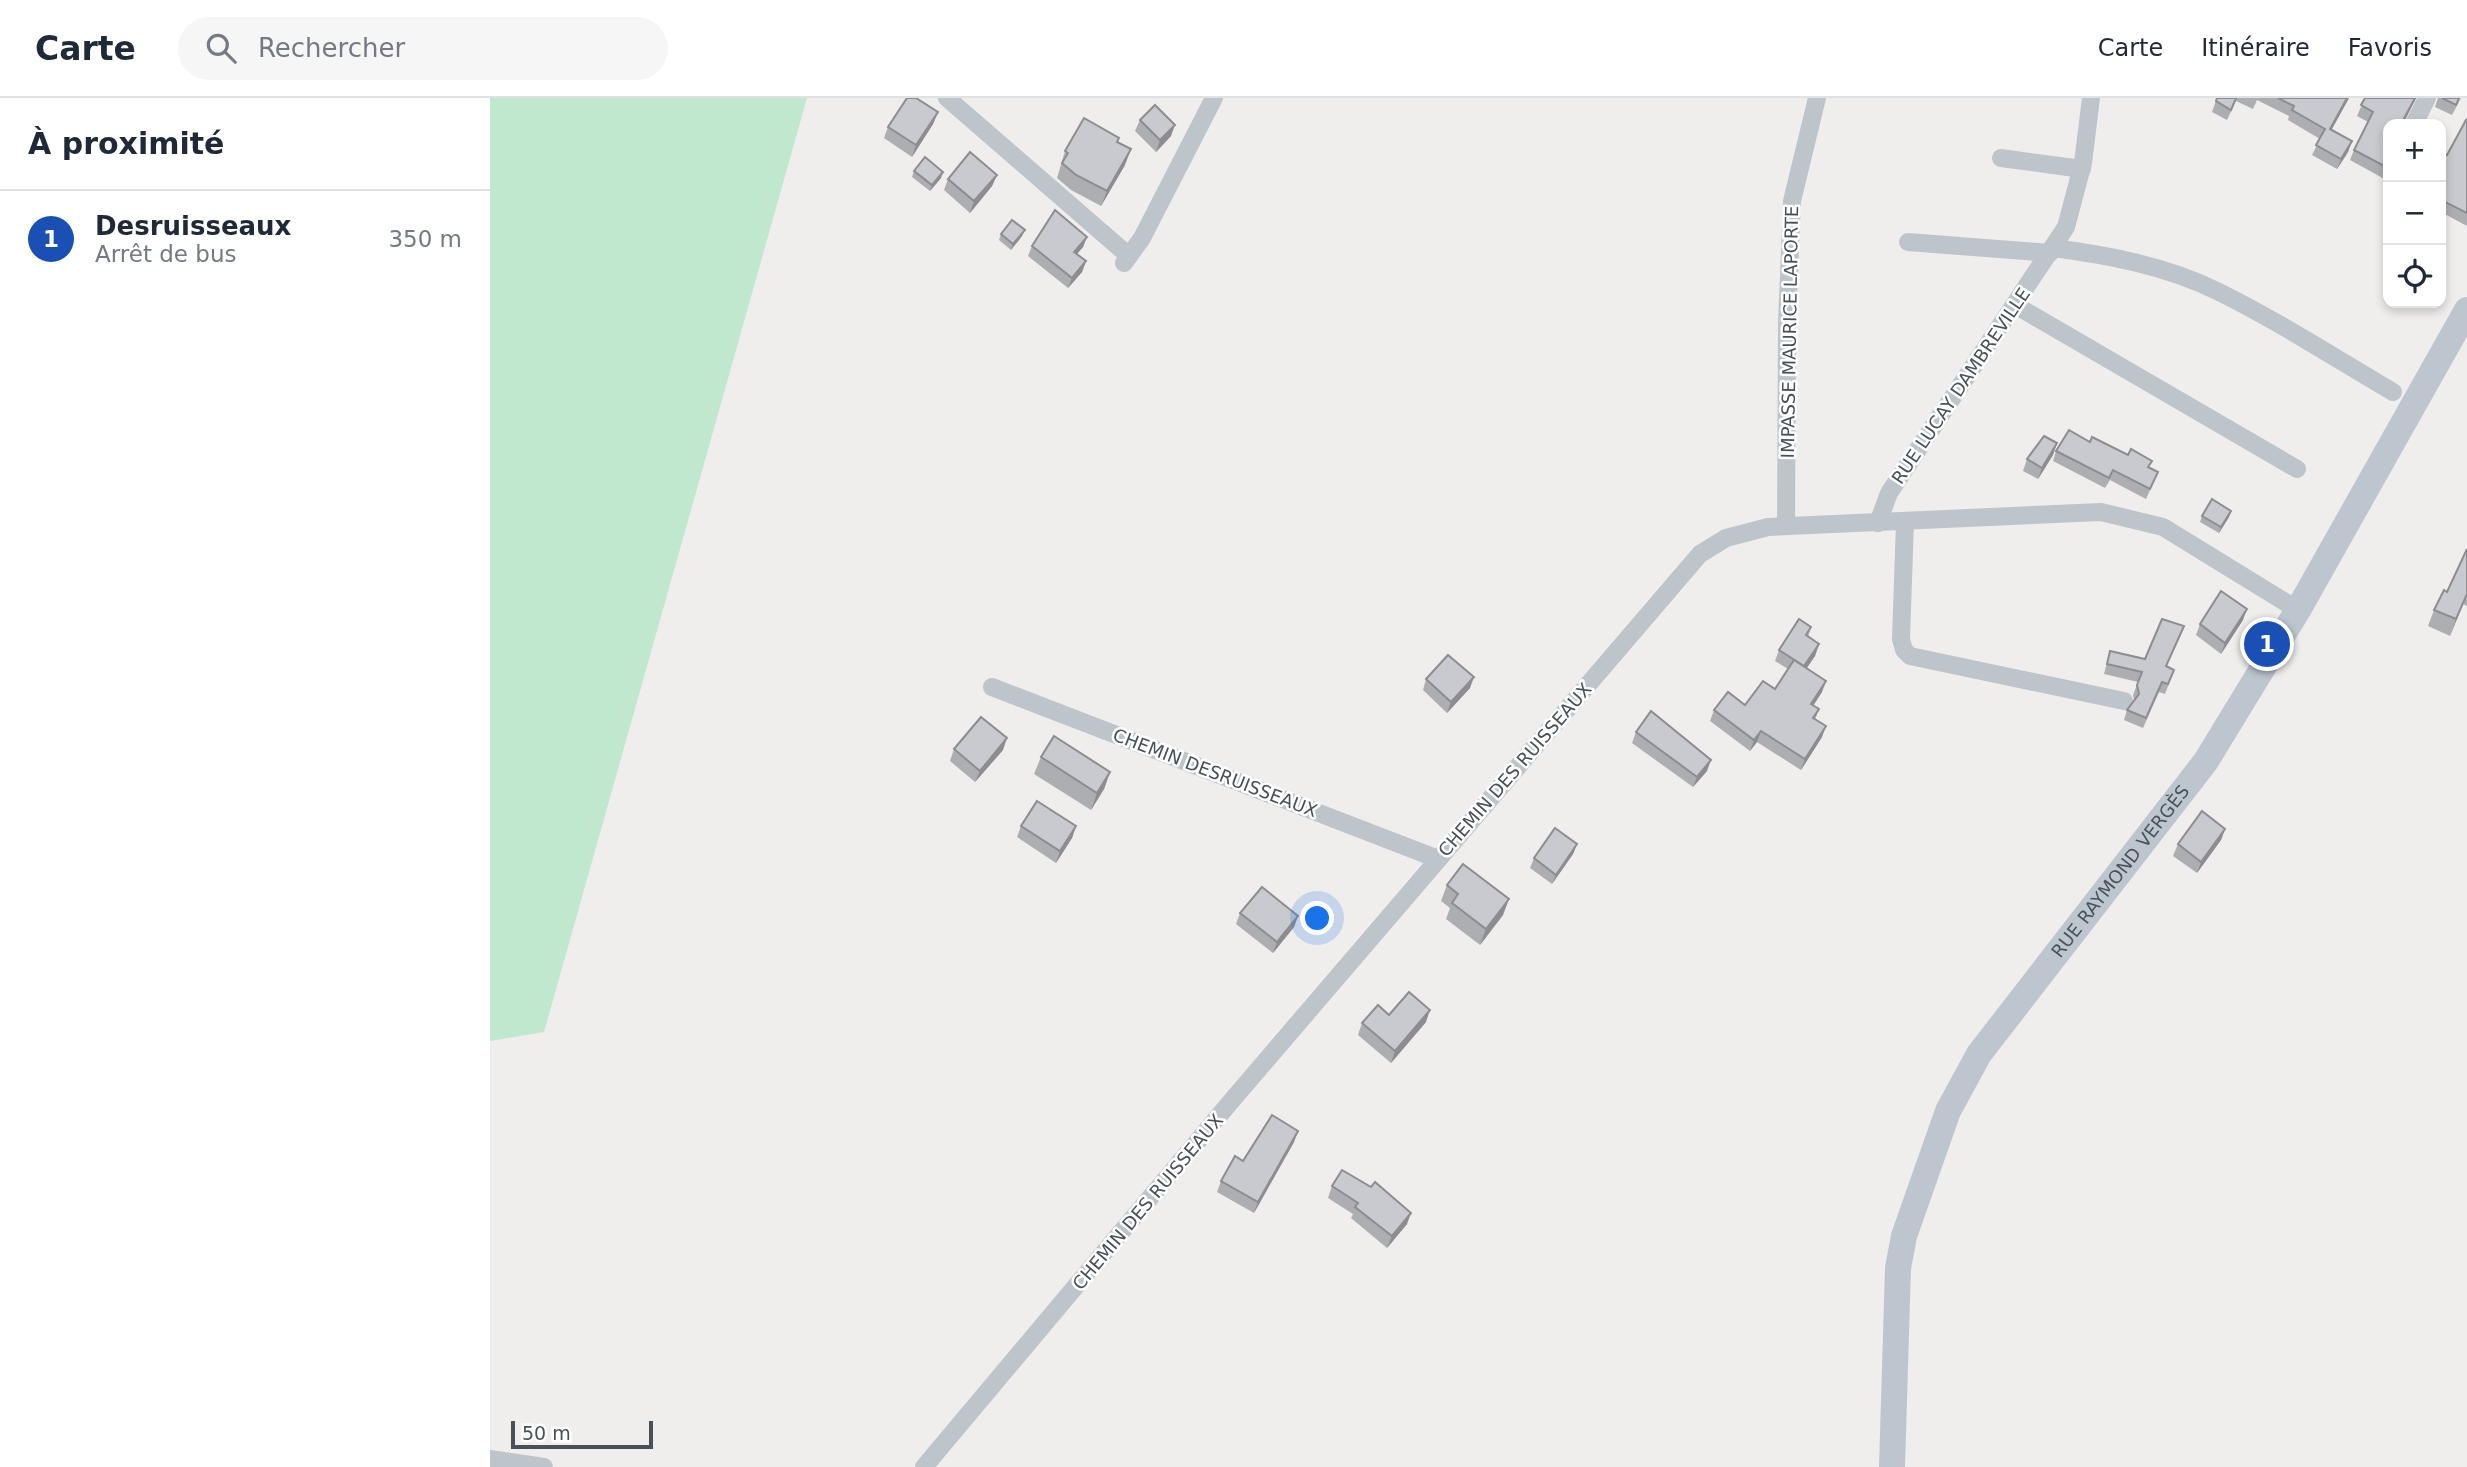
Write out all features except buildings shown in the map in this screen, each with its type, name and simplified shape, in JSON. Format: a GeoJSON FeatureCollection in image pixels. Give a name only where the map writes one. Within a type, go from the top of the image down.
{"type":"FeatureCollection","features":[{"type":"Feature","properties":{"kind":"main road","name":"RUE RAYMOND VERGÈS"},"geometry":{"type":"LineString","coordinates":[[1892,1467],[1898,1268],[1904,1236],[1948,1111],[1979,1054],[2206,761],[2298,610],[2467,310]]}},
{"type":"Feature","properties":{"kind":"street"},"geometry":{"type":"LineString","coordinates":[[947,98],[1127,259],[1142,238],[1214,98]]}},
{"type":"Feature","properties":{"kind":"street","name":"IMPASSE MAURICE LAPORTE"},"geometry":{"type":"LineString","coordinates":[[1786,526],[1787,324],[1792,201],[1816,98]]}},
{"type":"Feature","properties":{"kind":"street","name":"RUE LUCAY DAMBREVILLE"},"geometry":{"type":"LineString","coordinates":[[1878,523],[1889,493],[2066,227],[2082,169],[2091,98]]}},
{"type":"Feature","properties":{"kind":"street"},"geometry":{"type":"LineString","coordinates":[[2416,119],[2427,98]]}},
{"type":"Feature","properties":{"kind":"street"},"geometry":{"type":"LineString","coordinates":[[2001,158],[2082,169]]}},
{"type":"Feature","properties":{"kind":"street"},"geometry":{"type":"LineString","coordinates":[[1908,242],[2094,253],[2157,268],[2216,290],[2393,392]]}},
{"type":"Feature","properties":{"kind":"street"},"geometry":{"type":"LineString","coordinates":[[2015,305],[2297,469]]}},
{"type":"Feature","properties":{"kind":"street","name":"CHEMIN DES RUISSEAUX"},"geometry":{"type":"LineString","coordinates":[[924,1467],[1438,859],[1700,554],[1726,538],[1786,526],[2101,512],[2163,527],[2298,610]]}},
{"type":"Feature","properties":{"kind":"street"},"geometry":{"type":"LineString","coordinates":[[1905,522],[1901,639],[1910,656],[2124,701]]}},
{"type":"Feature","properties":{"kind":"street","name":"CHEMIN DESRUISSEAUX"},"geometry":{"type":"LineString","coordinates":[[992,687],[1438,859]]}},
{"type":"Feature","properties":{"kind":"street"},"geometry":{"type":"LineString","coordinates":[[490,1459],[544,1467]]}},
{"type":"Feature","properties":{"kind":"green space"},"geometry":{"type":"Polygon","coordinates":[[[490,98],[807,98],[544,1032],[490,1041],[490,98]]]}},
{"type":"Feature","properties":{"kind":"place","name":"Desruisseaux"},"geometry":{"type":"Point","coordinates":[2267,644]}}]}
